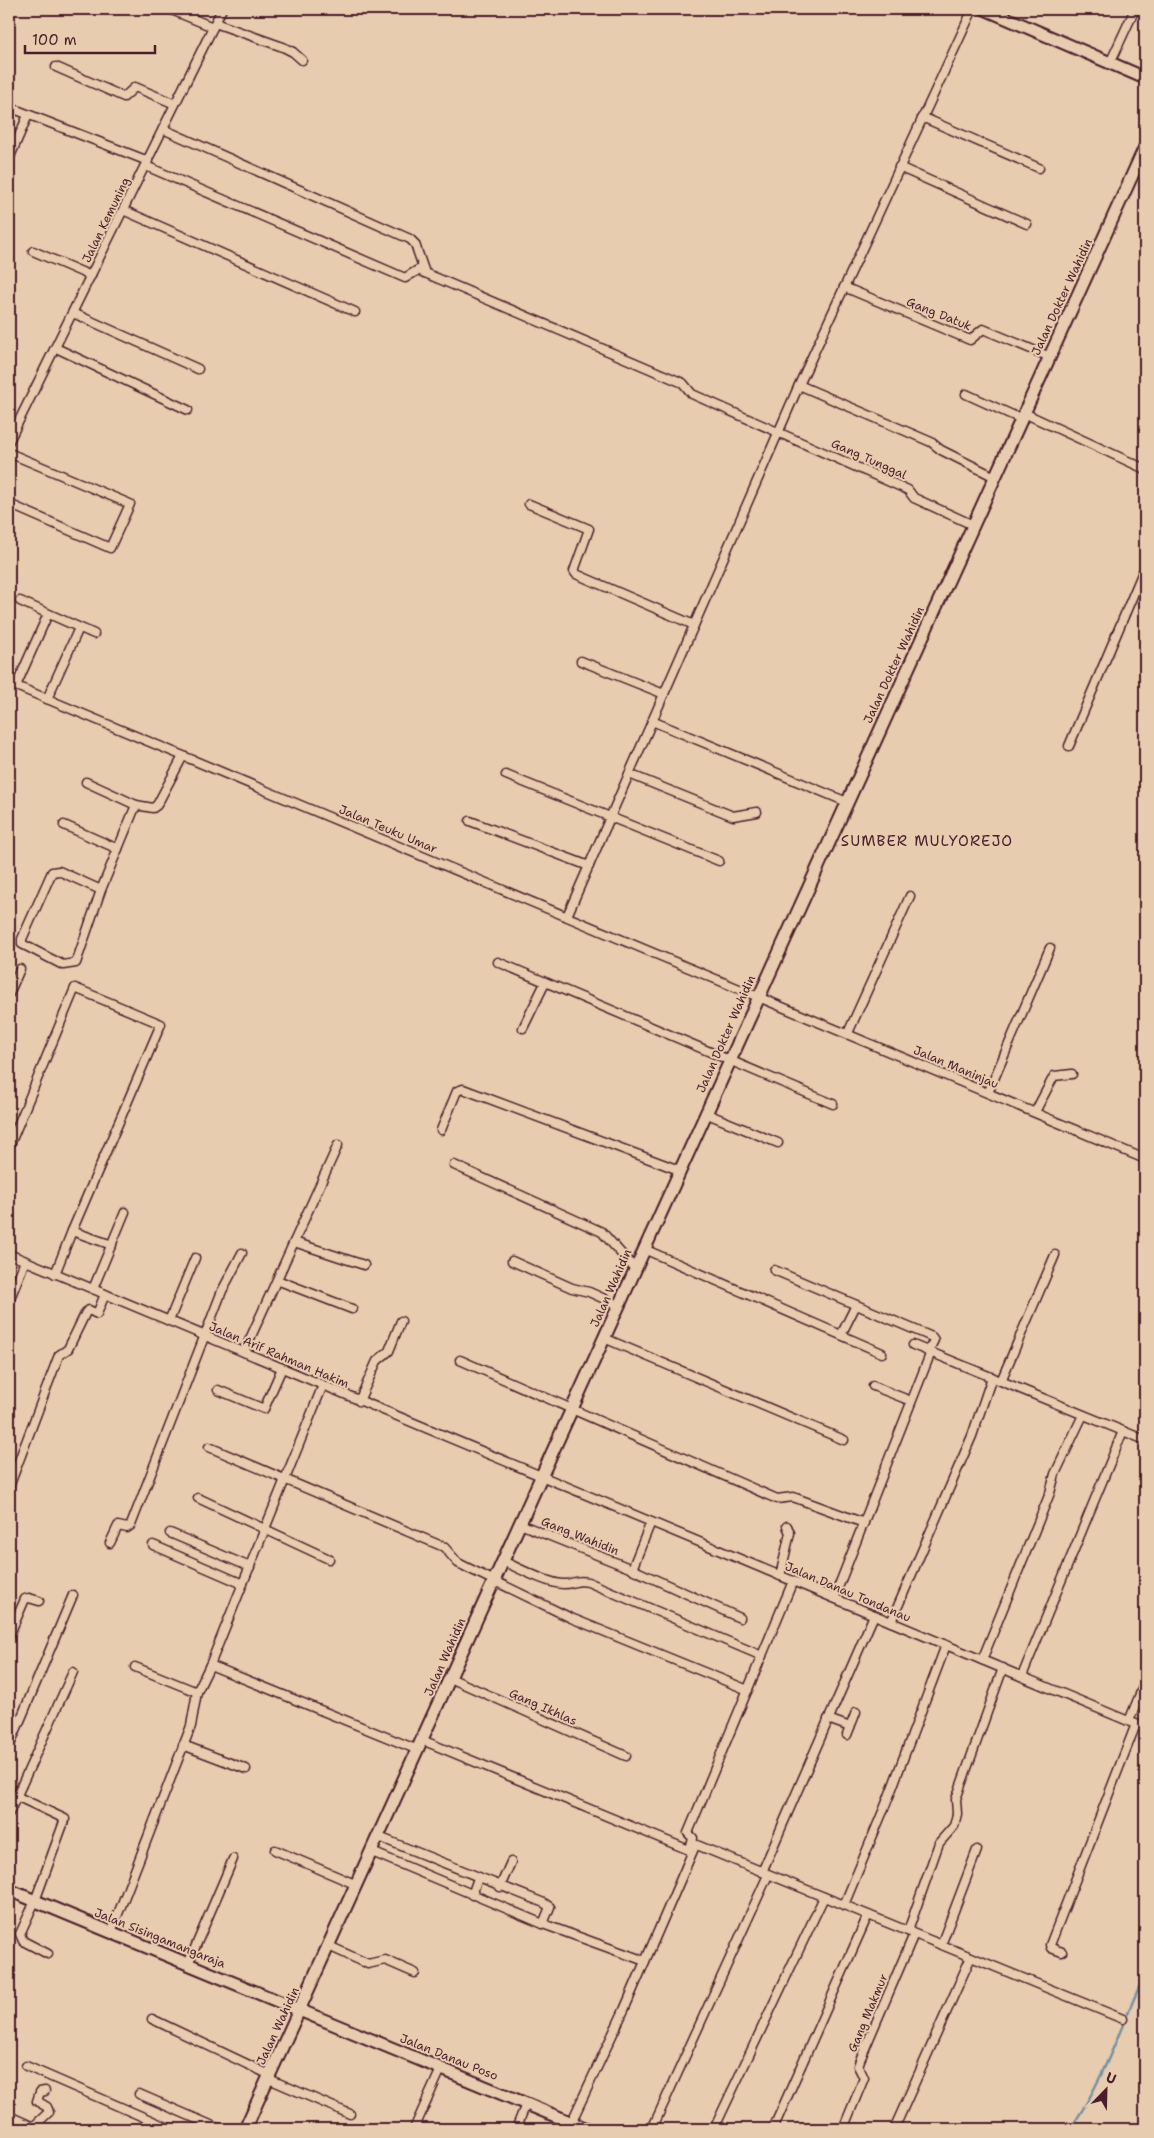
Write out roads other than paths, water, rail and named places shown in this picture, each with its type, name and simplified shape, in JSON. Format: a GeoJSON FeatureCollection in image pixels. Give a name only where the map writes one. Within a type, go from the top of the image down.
{"type":"FeatureCollection","features":[{"type":"Feature","properties":{"kind":"street"},"geometry":{"type":"LineString","coordinates":[[169,9],[284,47],[302,60]]}},
{"type":"Feature","properties":{"kind":"street","name":"Jalan Kemuning"},"geometry":{"type":"LineString","coordinates":[[9,441],[222,9]]}},
{"type":"Feature","properties":{"kind":"street"},"geometry":{"type":"LineString","coordinates":[[567,916],[798,385],[972,9]]}},
{"type":"Feature","properties":{"kind":"street"},"geometry":{"type":"LineString","coordinates":[[985,9],[1145,78]]}},
{"type":"Feature","properties":{"kind":"street"},"geometry":{"type":"LineString","coordinates":[[1110,63],[1135,9]]}},
{"type":"Feature","properties":{"kind":"street"},"geometry":{"type":"LineString","coordinates":[[56,68],[124,98],[135,88],[175,104]]}},
{"type":"Feature","properties":{"kind":"street"},"geometry":{"type":"LineString","coordinates":[[9,107],[147,163],[405,278],[416,270],[424,273]]}},
{"type":"Feature","properties":{"kind":"street"},"geometry":{"type":"LineString","coordinates":[[9,159],[28,115]]}},
{"type":"Feature","properties":{"kind":"street"},"geometry":{"type":"LineString","coordinates":[[922,117],[1039,168]]}},
{"type":"Feature","properties":{"kind":"street"},"geometry":{"type":"LineString","coordinates":[[164,129],[405,236],[416,244],[424,273]]}},
{"type":"Feature","properties":{"kind":"street","name":"Jalan Dokter Wahidin"},"geometry":{"type":"LineString","coordinates":[[668,1195],[1145,147]]}},
{"type":"Feature","properties":{"kind":"street"},"geometry":{"type":"LineString","coordinates":[[900,167],[1027,224]]}},
{"type":"Feature","properties":{"kind":"street"},"geometry":{"type":"LineString","coordinates":[[124,210],[355,312]]}},
{"type":"Feature","properties":{"kind":"street"},"geometry":{"type":"LineString","coordinates":[[34,251],[91,276]]}},
{"type":"Feature","properties":{"kind":"street","name":"Gang Tunggal"},"geometry":{"type":"LineString","coordinates":[[424,273],[683,383],[692,394],[779,431],[908,490],[914,498],[973,525]]}},
{"type":"Feature","properties":{"kind":"street","name":"Gang Datuk"},"geometry":{"type":"LineString","coordinates":[[844,287],[970,340],[983,329],[1050,357]]}},
{"type":"Feature","properties":{"kind":"street"},"geometry":{"type":"LineString","coordinates":[[73,312],[198,368]]}},
{"type":"Feature","properties":{"kind":"street"},"geometry":{"type":"LineString","coordinates":[[56,348],[188,410]]}},
{"type":"Feature","properties":{"kind":"street"},"geometry":{"type":"LineString","coordinates":[[798,385],[931,442],[941,450],[995,477]]}},
{"type":"Feature","properties":{"kind":"street"},"geometry":{"type":"LineString","coordinates":[[966,394],[1023,416],[1145,469]]}},
{"type":"Feature","properties":{"kind":"street"},"geometry":{"type":"LineString","coordinates":[[9,453],[130,504],[110,548],[9,504]]}},
{"type":"Feature","properties":{"kind":"street"},"geometry":{"type":"LineString","coordinates":[[529,504],[588,529],[574,571],[576,574],[694,625]]}},
{"type":"Feature","properties":{"kind":"street"},"geometry":{"type":"LineString","coordinates":[[1069,746],[1145,567]]}},
{"type":"Feature","properties":{"kind":"street"},"geometry":{"type":"LineString","coordinates":[[20,601],[94,634]]}},
{"type":"Feature","properties":{"kind":"street"},"geometry":{"type":"LineString","coordinates":[[12,685],[48,614]]}},
{"type":"Feature","properties":{"kind":"street"},"geometry":{"type":"LineString","coordinates":[[47,699],[79,628]]}},
{"type":"Feature","properties":{"kind":"street"},"geometry":{"type":"LineString","coordinates":[[581,661],[664,694]]}},
{"type":"Feature","properties":{"kind":"street","name":"Jalan Teuku Umar"},"geometry":{"type":"LineString","coordinates":[[12,685],[758,996]]}},
{"type":"Feature","properties":{"kind":"street"},"geometry":{"type":"LineString","coordinates":[[652,721],[847,802]]}},
{"type":"Feature","properties":{"kind":"street"},"geometry":{"type":"LineString","coordinates":[[86,782],[136,805],[153,808],[157,805],[183,756]]}},
{"type":"Feature","properties":{"kind":"street"},"geometry":{"type":"LineString","coordinates":[[629,774],[733,816],[756,812]]}},
{"type":"Feature","properties":{"kind":"street"},"geometry":{"type":"LineString","coordinates":[[506,775],[720,861]]}},
{"type":"Feature","properties":{"kind":"street"},"geometry":{"type":"LineString","coordinates":[[101,890],[59,871],[52,872],[22,939],[22,944],[63,965],[76,963],[101,890],[136,805]]}},
{"type":"Feature","properties":{"kind":"street"},"geometry":{"type":"LineString","coordinates":[[470,821],[589,866]]}},
{"type":"Feature","properties":{"kind":"street"},"geometry":{"type":"LineString","coordinates":[[64,825],[118,849]]}},
{"type":"Feature","properties":{"kind":"street"},"geometry":{"type":"LineString","coordinates":[[848,1033],[910,896]]}},
{"type":"Feature","properties":{"kind":"street"},"geometry":{"type":"LineString","coordinates":[[988,1093],[1050,948]]}},
{"type":"Feature","properties":{"kind":"street"},"geometry":{"type":"LineString","coordinates":[[498,962],[728,1062],[833,1104]]}},
{"type":"Feature","properties":{"kind":"street"},"geometry":{"type":"LineString","coordinates":[[9,994],[20,969]]}},
{"type":"Feature","properties":{"kind":"street"},"geometry":{"type":"LineString","coordinates":[[523,1028],[545,983]]}},
{"type":"Feature","properties":{"kind":"street"},"geometry":{"type":"LineString","coordinates":[[9,1147],[75,988],[161,1024],[54,1274]]}},
{"type":"Feature","properties":{"kind":"street","name":"Jalan Maninjau"},"geometry":{"type":"LineString","coordinates":[[758,996],[1145,1159]]}},
{"type":"Feature","properties":{"kind":"street"},"geometry":{"type":"LineString","coordinates":[[1035,1112],[1054,1076],[1072,1074]]}},
{"type":"Feature","properties":{"kind":"street"},"geometry":{"type":"LineString","coordinates":[[441,1130],[457,1091],[463,1089],[680,1170]]}},
{"type":"Feature","properties":{"kind":"street"},"geometry":{"type":"LineString","coordinates":[[706,1113],[778,1144]]}},
{"type":"Feature","properties":{"kind":"street"},"geometry":{"type":"LineString","coordinates":[[244,1352],[338,1145]]}},
{"type":"Feature","properties":{"kind":"street"},"geometry":{"type":"LineString","coordinates":[[454,1165],[602,1232],[635,1269]]}},
{"type":"Feature","properties":{"kind":"street","name":"Jalan Wahidin"},"geometry":{"type":"LineString","coordinates":[[245,2129],[379,1837],[668,1195]]}},
{"type":"Feature","properties":{"kind":"street"},"geometry":{"type":"LineString","coordinates":[[93,1289],[125,1212]]}},
{"type":"Feature","properties":{"kind":"street"},"geometry":{"type":"LineString","coordinates":[[72,1231],[112,1245]]}},
{"type":"Feature","properties":{"kind":"street"},"geometry":{"type":"LineString","coordinates":[[294,1242],[364,1265]]}},
{"type":"Feature","properties":{"kind":"street"},"geometry":{"type":"LineString","coordinates":[[644,1249],[882,1353]]}},
{"type":"Feature","properties":{"kind":"street"},"geometry":{"type":"LineString","coordinates":[[110,1543],[118,1526],[127,1528],[131,1525],[222,1291],[242,1253]]}},
{"type":"Feature","properties":{"kind":"street"},"geometry":{"type":"LineString","coordinates":[[1001,1381],[1055,1255]]}},
{"type":"Feature","properties":{"kind":"street","name":"Jalan Arif Rahman Hakim"},"geometry":{"type":"LineString","coordinates":[[9,1256],[93,1289],[541,1476]]}},
{"type":"Feature","properties":{"kind":"street"},"geometry":{"type":"LineString","coordinates":[[168,1321],[195,1258]]}},
{"type":"Feature","properties":{"kind":"street"},"geometry":{"type":"LineString","coordinates":[[9,1301],[25,1261]]}},
{"type":"Feature","properties":{"kind":"street"},"geometry":{"type":"LineString","coordinates":[[512,1261],[572,1288],[589,1292],[618,1306]]}},
{"type":"Feature","properties":{"kind":"street"},"geometry":{"type":"LineString","coordinates":[[774,1270],[932,1336],[934,1340],[834,1598]]}},
{"type":"Feature","properties":{"kind":"street"},"geometry":{"type":"LineString","coordinates":[[277,1280],[352,1310]]}},
{"type":"Feature","properties":{"kind":"street"},"geometry":{"type":"LineString","coordinates":[[9,1487],[59,1355],[68,1349],[86,1312],[89,1310],[98,1314],[105,1294]]}},
{"type":"Feature","properties":{"kind":"street"},"geometry":{"type":"LineString","coordinates":[[841,1335],[856,1305]]}},
{"type":"Feature","properties":{"kind":"street"},"geometry":{"type":"LineString","coordinates":[[359,1400],[377,1361],[389,1351],[401,1321]]}},
{"type":"Feature","properties":{"kind":"street"},"geometry":{"type":"LineString","coordinates":[[604,1338],[844,1440]]}},
{"type":"Feature","properties":{"kind":"street"},"geometry":{"type":"LineString","coordinates":[[913,1345],[1145,1440]]}},
{"type":"Feature","properties":{"kind":"street"},"geometry":{"type":"LineString","coordinates":[[460,1360],[778,1499],[792,1497],[864,1523]]}},
{"type":"Feature","properties":{"kind":"street"},"geometry":{"type":"LineString","coordinates":[[218,1390],[264,1409],[282,1368]]}},
{"type":"Feature","properties":{"kind":"street"},"geometry":{"type":"LineString","coordinates":[[891,1622],[972,1436],[992,1377]]}},
{"type":"Feature","properties":{"kind":"street"},"geometry":{"type":"LineString","coordinates":[[111,1932],[191,1726],[197,1692],[266,1529],[323,1385]]}},
{"type":"Feature","properties":{"kind":"street"},"geometry":{"type":"LineString","coordinates":[[873,1386],[911,1402]]}},
{"type":"Feature","properties":{"kind":"street"},"geometry":{"type":"LineString","coordinates":[[982,1660],[1050,1493],[1055,1474],[1083,1415]]}},
{"type":"Feature","properties":{"kind":"street"},"geometry":{"type":"LineString","coordinates":[[1022,1676],[1123,1431]]}},
{"type":"Feature","properties":{"kind":"street"},"geometry":{"type":"LineString","coordinates":[[209,1447],[444,1546],[458,1563],[571,1618],[748,1690]]}},
{"type":"Feature","properties":{"kind":"street","name":"Jalan Danau Tondanau"},"geometry":{"type":"LineString","coordinates":[[541,1476],[1145,1728]]}},
{"type":"Feature","properties":{"kind":"street"},"geometry":{"type":"LineString","coordinates":[[198,1498],[329,1559]]}},
{"type":"Feature","properties":{"kind":"street"},"geometry":{"type":"LineString","coordinates":[[632,1569],[651,1522]]}},
{"type":"Feature","properties":{"kind":"street","name":"Gang Wahidin"},"geometry":{"type":"LineString","coordinates":[[520,1524],[632,1569],[740,1618]]}},
{"type":"Feature","properties":{"kind":"street"},"geometry":{"type":"LineString","coordinates":[[780,1576],[790,1530],[787,1526]]}},
{"type":"Feature","properties":{"kind":"street"},"geometry":{"type":"LineString","coordinates":[[170,1533],[250,1567]]}},
{"type":"Feature","properties":{"kind":"street"},"geometry":{"type":"LineString","coordinates":[[153,1545],[243,1584]]}},
{"type":"Feature","properties":{"kind":"street"},"geometry":{"type":"LineString","coordinates":[[503,1562],[566,1585],[578,1579],[588,1582],[762,1656]]}},
{"type":"Feature","properties":{"kind":"street"},"geometry":{"type":"LineString","coordinates":[[571,2123],[645,1961],[694,1843],[693,1838],[688,1833],[793,1581]]}},
{"type":"Feature","properties":{"kind":"street"},"geometry":{"type":"LineString","coordinates":[[9,1748],[73,1595]]}},
{"type":"Feature","properties":{"kind":"street"},"geometry":{"type":"LineString","coordinates":[[9,1636],[25,1600],[29,1598],[39,1601]]}},
{"type":"Feature","properties":{"kind":"street"},"geometry":{"type":"LineString","coordinates":[[652,2129],[765,1874],[828,1719],[874,1615]]}},
{"type":"Feature","properties":{"kind":"street"},"geometry":{"type":"LineString","coordinates":[[844,1905],[888,1798],[946,1645]]}},
{"type":"Feature","properties":{"kind":"street"},"geometry":{"type":"LineString","coordinates":[[210,1665],[689,1850],[694,1843]]}},
{"type":"Feature","properties":{"kind":"street"},"geometry":{"type":"LineString","coordinates":[[135,1667],[197,1692]]}},
{"type":"Feature","properties":{"kind":"street","name":"Gang Makmur"},"geometry":{"type":"LineString","coordinates":[[843,2129],[864,2078],[858,2066],[860,2060],[911,1932],[939,1843],[954,1826],[956,1799],[1002,1668]]}},
{"type":"Feature","properties":{"kind":"street"},"geometry":{"type":"LineString","coordinates":[[9,1813],[73,1672]]}},
{"type":"Feature","properties":{"kind":"street","name":"Gang Ikhlas"},"geometry":{"type":"LineString","coordinates":[[450,1678],[626,1756]]}},
{"type":"Feature","properties":{"kind":"street"},"geometry":{"type":"LineString","coordinates":[[1062,1952],[1052,1948],[1050,1945],[1145,1682]]}},
{"type":"Feature","properties":{"kind":"street"},"geometry":{"type":"LineString","coordinates":[[828,1719],[848,1731],[856,1712]]}},
{"type":"Feature","properties":{"kind":"street"},"geometry":{"type":"LineString","coordinates":[[184,1745],[246,1769]]}},
{"type":"Feature","properties":{"kind":"street"},"geometry":{"type":"LineString","coordinates":[[16,1796],[65,1819],[20,1937],[48,1954]]}},
{"type":"Feature","properties":{"kind":"street"},"geometry":{"type":"LineString","coordinates":[[379,1837],[549,1906],[543,1924]]}},
{"type":"Feature","properties":{"kind":"street"},"geometry":{"type":"LineString","coordinates":[[694,1843],[765,1874],[1123,2019]]}},
{"type":"Feature","properties":{"kind":"street"},"geometry":{"type":"LineString","coordinates":[[275,1850],[357,1885]]}},
{"type":"Feature","properties":{"kind":"street"},"geometry":{"type":"LineString","coordinates":[[941,1945],[977,1850]]}},
{"type":"Feature","properties":{"kind":"street"},"geometry":{"type":"LineString","coordinates":[[372,1852],[543,1924],[645,1961]]}},
{"type":"Feature","properties":{"kind":"street"},"geometry":{"type":"LineString","coordinates":[[188,1964],[233,1859]]}},
{"type":"Feature","properties":{"kind":"street"},"geometry":{"type":"LineString","coordinates":[[500,1886],[511,1862]]}},
{"type":"Feature","properties":{"kind":"street"},"geometry":{"type":"LineString","coordinates":[[472,1895],[478,1878]]}},
{"type":"Feature","properties":{"kind":"street","name":"Jalan Sisingamangaraja"},"geometry":{"type":"LineString","coordinates":[[9,1890],[300,2010]]}},
{"type":"Feature","properties":{"kind":"street"},"geometry":{"type":"LineString","coordinates":[[714,2129],[824,1897]]}},
{"type":"Feature","properties":{"kind":"street"},"geometry":{"type":"LineString","coordinates":[[773,2129],[868,1915]]}},
{"type":"Feature","properties":{"kind":"street"},"geometry":{"type":"LineString","coordinates":[[329,1946],[368,1964],[385,1960],[415,1973]]}},
{"type":"Feature","properties":{"kind":"street"},"geometry":{"type":"LineString","coordinates":[[894,2129],[971,1957]]}},
{"type":"Feature","properties":{"kind":"street","name":"Jalan Danau Poso"},"geometry":{"type":"LineString","coordinates":[[300,2010],[587,2129]]}},
{"type":"Feature","properties":{"kind":"street"},"geometry":{"type":"LineString","coordinates":[[152,2019],[350,2114]]}},
{"type":"Feature","properties":{"kind":"street"},"geometry":{"type":"LineString","coordinates":[[26,2066],[171,2129]]}},
{"type":"Feature","properties":{"kind":"street"},"geometry":{"type":"LineString","coordinates":[[414,2129],[441,2069]]}},
{"type":"Feature","properties":{"kind":"street"},"geometry":{"type":"LineString","coordinates":[[9,2116],[36,2128],[49,2112],[47,2107],[37,2101],[40,2092],[45,2091]]}},
{"type":"Feature","properties":{"kind":"street"},"geometry":{"type":"LineString","coordinates":[[139,2094],[220,2129]]}},
{"type":"Feature","properties":{"kind":"street"},"geometry":{"type":"LineString","coordinates":[[516,2129],[526,2104]]}},
{"type":"Feature","properties":{"kind":"waterway"},"geometry":{"type":"LineString","coordinates":[[1070,2129],[1102,2073],[1145,1974]]}},
{"type":"Feature","properties":{"kind":"district","name":"SUMBER MULYOREJO"},"geometry":{"type":"Point","coordinates":[927,841]}}]}
